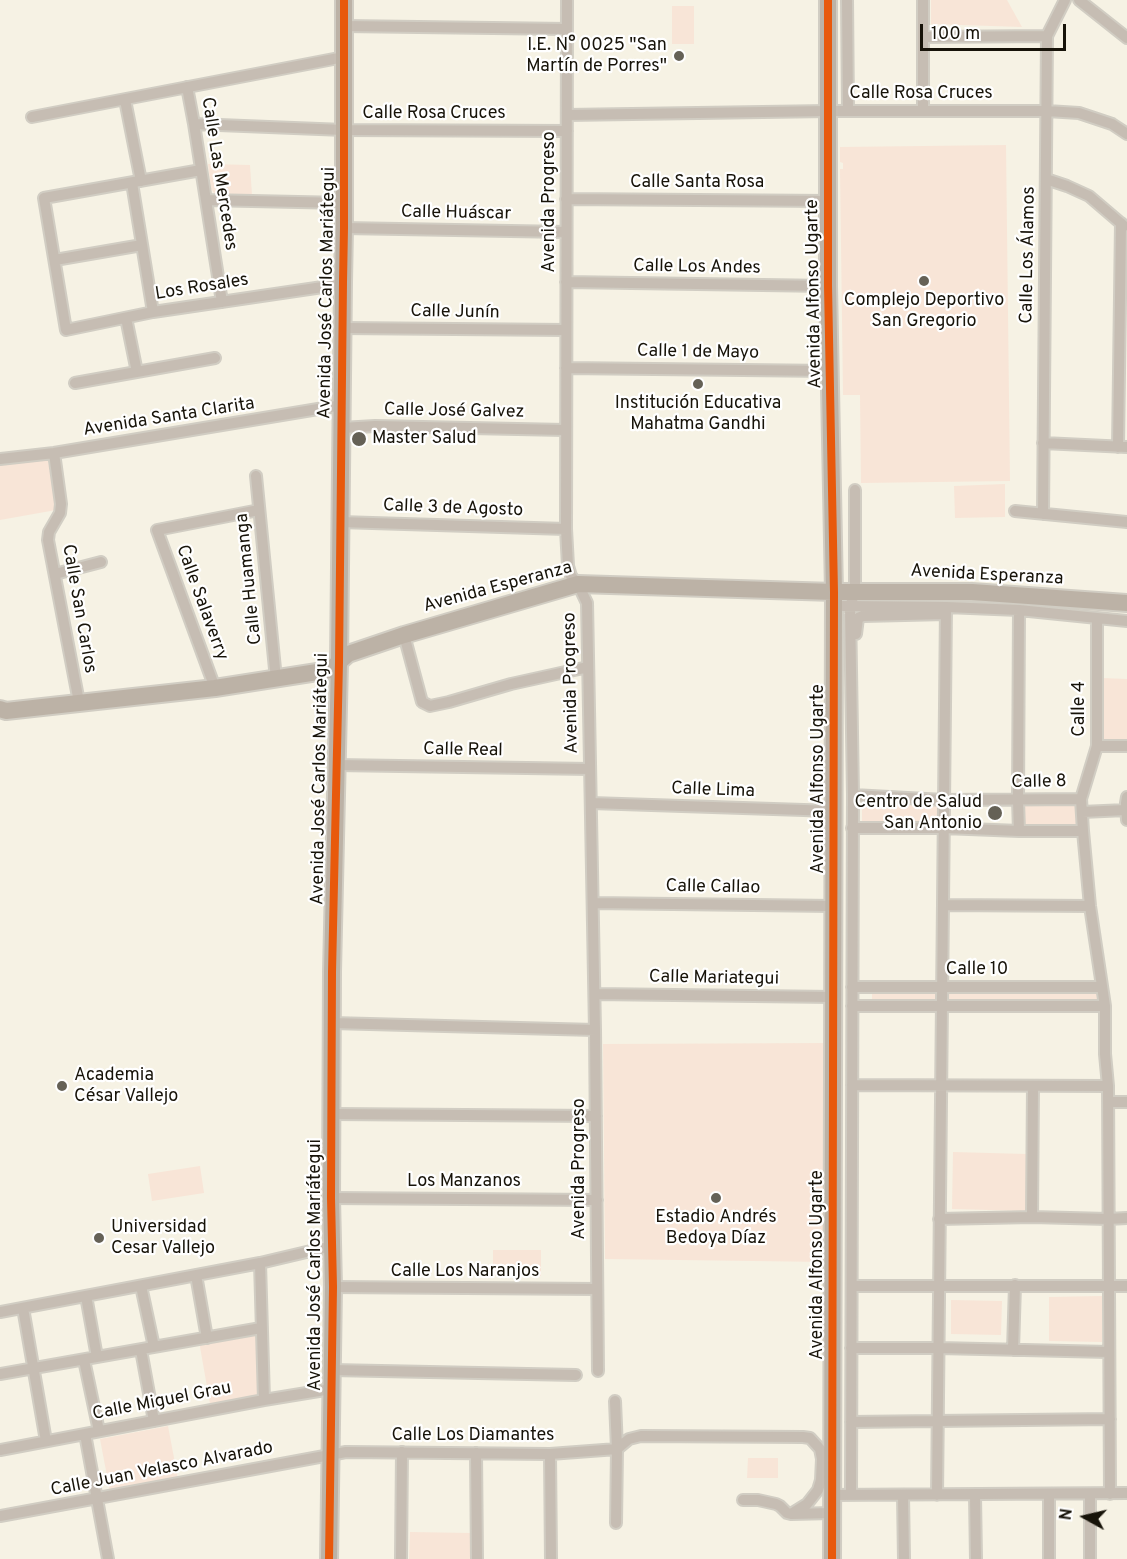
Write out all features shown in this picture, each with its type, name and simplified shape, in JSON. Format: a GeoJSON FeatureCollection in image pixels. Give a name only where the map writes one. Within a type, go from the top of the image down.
{"type":"FeatureCollection","features":[{"type":"Feature","properties":{"kind":"street","name":"Avenida José Carlos Mariátegui"},"geometry":{"type":"LineString","coordinates":[[329,1559],[333,1287],[332,1023],[345,228],[344,0]]}},
{"type":"Feature","properties":{"kind":"street","name":"Avenida Progreso"},"geometry":{"type":"LineString","coordinates":[[567,0],[566,529],[568,566],[586,603],[595,994],[598,1371]]}},
{"type":"Feature","properties":{"kind":"street","name":"Avenida Alfonso Ugarte"},"geometry":{"type":"LineString","coordinates":[[828,0],[828,286],[843,599],[851,667],[853,795],[851,1495]]}},
{"type":"Feature","properties":{"kind":"street"},"geometry":{"type":"LineString","coordinates":[[848,0],[848,111]]}},
{"type":"Feature","properties":{"kind":"street"},"geometry":{"type":"LineString","coordinates":[[923,0],[923,110]]}},
{"type":"Feature","properties":{"kind":"street","name":"Calle Los Álamos"},"geometry":{"type":"LineString","coordinates":[[1043,513],[1047,36],[1065,0]]}},
{"type":"Feature","properties":{"kind":"street"},"geometry":{"type":"LineString","coordinates":[[1079,0],[1126,36]]}},
{"type":"Feature","properties":{"kind":"street"},"geometry":{"type":"LineString","coordinates":[[344,26],[567,29]]}},
{"type":"Feature","properties":{"kind":"street"},"geometry":{"type":"LineString","coordinates":[[923,37],[1047,36]]}},
{"type":"Feature","properties":{"kind":"street"},"geometry":{"type":"LineString","coordinates":[[32,117],[344,57]]}},
{"type":"Feature","properties":{"kind":"street","name":"Calle Las Mercedes"},"geometry":{"type":"LineString","coordinates":[[187,87],[222,302]]}},
{"type":"Feature","properties":{"kind":"street"},"geometry":{"type":"LineString","coordinates":[[125,100],[142,245],[153,312]]}},
{"type":"Feature","properties":{"kind":"street","name":"Calle Rosa Cruces"},"geometry":{"type":"LineString","coordinates":[[567,115],[923,110],[1047,111],[1079,113],[1112,124],[1127,134]]}},
{"type":"Feature","properties":{"kind":"street","name":"Calle Rosa Cruces"},"geometry":{"type":"LineString","coordinates":[[194,123],[344,130],[567,132]]}},
{"type":"Feature","properties":{"kind":"street"},"geometry":{"type":"LineString","coordinates":[[142,245],[55,260],[44,198],[201,170]]}},
{"type":"Feature","properties":{"kind":"street"},"geometry":{"type":"LineString","coordinates":[[1043,443],[1122,447],[1124,226],[1089,196],[1046,179]]}},
{"type":"Feature","properties":{"kind":"street","name":"Calle Santa Rosa"},"geometry":{"type":"LineString","coordinates":[[566,199],[828,201]]}},
{"type":"Feature","properties":{"kind":"street"},"geometry":{"type":"LineString","coordinates":[[206,200],[344,203]]}},
{"type":"Feature","properties":{"kind":"street","name":"Calle Huáscar"},"geometry":{"type":"LineString","coordinates":[[345,228],[566,232]]}},
{"type":"Feature","properties":{"kind":"street","name":"Los Rosales"},"geometry":{"type":"LineString","coordinates":[[55,260],[66,330],[153,312],[343,284]]}},
{"type":"Feature","properties":{"kind":"street","name":"Calle Los Andes"},"geometry":{"type":"LineString","coordinates":[[566,282],[828,286]]}},
{"type":"Feature","properties":{"kind":"street"},"geometry":{"type":"LineString","coordinates":[[126,318],[137,372]]}},
{"type":"Feature","properties":{"kind":"street","name":"Calle Junín"},"geometry":{"type":"LineString","coordinates":[[343,328],[566,330]]}},
{"type":"Feature","properties":{"kind":"street"},"geometry":{"type":"LineString","coordinates":[[75,383],[215,358]]}},
{"type":"Feature","properties":{"kind":"street","name":"Calle 1 de Mayo"},"geometry":{"type":"LineString","coordinates":[[566,368],[831,371]]}},
{"type":"Feature","properties":{"kind":"street","name":"Avenida Santa Clarita"},"geometry":{"type":"LineString","coordinates":[[0,459],[54,453],[342,405]]}},
{"type":"Feature","properties":{"kind":"street","name":"Calle José Galvez"},"geometry":{"type":"LineString","coordinates":[[342,428],[566,430]]}},
{"type":"Feature","properties":{"kind":"street","name":"Calle San Carlos"},"geometry":{"type":"LineString","coordinates":[[54,453],[61,504],[60,513],[49,532],[48,540],[79,702]]}},
{"type":"Feature","properties":{"kind":"street","name":"Calle Huamanga"},"geometry":{"type":"LineString","coordinates":[[256,476],[276,679]]}},
{"type":"Feature","properties":{"kind":"street"},"geometry":{"type":"LineString","coordinates":[[855,490],[843,599],[946,610]]}},
{"type":"Feature","properties":{"kind":"street","name":"Calle Salaverry"},"geometry":{"type":"LineString","coordinates":[[215,688],[157,530],[259,510]]}},
{"type":"Feature","properties":{"kind":"street"},"geometry":{"type":"LineString","coordinates":[[1015,511],[1127,522]]}},
{"type":"Feature","properties":{"kind":"street","name":"Calle 3 de Agosto"},"geometry":{"type":"LineString","coordinates":[[340,522],[566,529]]}},
{"type":"Feature","properties":{"kind":"street"},"geometry":{"type":"LineString","coordinates":[[55,574],[100,562]]}},
{"type":"Feature","properties":{"kind":"street","name":"Avenida Esperanza"},"geometry":{"type":"LineString","coordinates":[[0,709],[6,711],[215,688],[330,670],[348,654],[404,635],[578,584],[843,599],[972,592],[1127,603]]}},
{"type":"Feature","properties":{"kind":"street","name":"Avenida Alfonso Ugarte"},"geometry":{"type":"LineString","coordinates":[[832,1559],[834,811],[843,599]]}},
{"type":"Feature","properties":{"kind":"street"},"geometry":{"type":"LineString","coordinates":[[937,1495],[946,610]]}},
{"type":"Feature","properties":{"kind":"street"},"geometry":{"type":"LineString","coordinates":[[851,667],[856,646],[858,618],[862,616],[946,610],[1019,610],[1127,621]]}},
{"type":"Feature","properties":{"kind":"street"},"geometry":{"type":"LineString","coordinates":[[1019,610],[1019,831]]}},
{"type":"Feature","properties":{"kind":"street","name":"Calle 4"},"geometry":{"type":"LineString","coordinates":[[1081,799],[1097,746],[1097,618]]}},
{"type":"Feature","properties":{"kind":"street"},"geometry":{"type":"LineString","coordinates":[[404,635],[422,702],[430,706],[511,684],[588,667]]}},
{"type":"Feature","properties":{"kind":"street"},"geometry":{"type":"LineString","coordinates":[[1097,746],[1127,746]]}},
{"type":"Feature","properties":{"kind":"street","name":"Calle Real"},"geometry":{"type":"LineString","coordinates":[[336,765],[590,770]]}},
{"type":"Feature","properties":{"kind":"street","name":"Calle 8"},"geometry":{"type":"LineString","coordinates":[[853,795],[944,800],[1081,799]]}},
{"type":"Feature","properties":{"kind":"street"},"geometry":{"type":"LineString","coordinates":[[1127,797],[1127,820]]}},
{"type":"Feature","properties":{"kind":"street"},"geometry":{"type":"LineString","coordinates":[[1081,799],[1090,906],[1105,1006],[1108,1086],[1110,1494]]}},
{"type":"Feature","properties":{"kind":"street","name":"Calle Lima"},"geometry":{"type":"LineString","coordinates":[[591,803],[834,811]]}},
{"type":"Feature","properties":{"kind":"street"},"geometry":{"type":"LineString","coordinates":[[1082,812],[1126,810]]}},
{"type":"Feature","properties":{"kind":"street"},"geometry":{"type":"LineString","coordinates":[[852,828],[1083,831]]}},
{"type":"Feature","properties":{"kind":"street","name":"Calle Callao"},"geometry":{"type":"LineString","coordinates":[[593,903],[833,906]]}},
{"type":"Feature","properties":{"kind":"street"},"geometry":{"type":"LineString","coordinates":[[943,905],[1090,906]]}},
{"type":"Feature","properties":{"kind":"street","name":"Calle 10"},"geometry":{"type":"LineString","coordinates":[[852,987],[1102,987]]}},
{"type":"Feature","properties":{"kind":"street","name":"Calle Mariategui"},"geometry":{"type":"LineString","coordinates":[[595,994],[833,997]]}},
{"type":"Feature","properties":{"kind":"street"},"geometry":{"type":"LineString","coordinates":[[852,1006],[1105,1006]]}},
{"type":"Feature","properties":{"kind":"street"},"geometry":{"type":"LineString","coordinates":[[332,1023],[595,1030]]}},
{"type":"Feature","properties":{"kind":"street"},"geometry":{"type":"LineString","coordinates":[[852,1085],[1108,1086]]}},
{"type":"Feature","properties":{"kind":"street"},"geometry":{"type":"LineString","coordinates":[[1032,1217],[1034,1086]]}},
{"type":"Feature","properties":{"kind":"street"},"geometry":{"type":"LineString","coordinates":[[1108,1102],[1127,1102]]}},
{"type":"Feature","properties":{"kind":"street"},"geometry":{"type":"LineString","coordinates":[[332,1114],[596,1116]]}},
{"type":"Feature","properties":{"kind":"street","name":"Los Manzanos"},"geometry":{"type":"LineString","coordinates":[[331,1198],[597,1200]]}},
{"type":"Feature","properties":{"kind":"street"},"geometry":{"type":"LineString","coordinates":[[939,1219],[1127,1218]]}},
{"type":"Feature","properties":{"kind":"street"},"geometry":{"type":"LineString","coordinates":[[0,1312],[260,1263],[332,1246]]}},
{"type":"Feature","properties":{"kind":"street"},"geometry":{"type":"LineString","coordinates":[[260,1263],[264,1400]]}},
{"type":"Feature","properties":{"kind":"street"},"geometry":{"type":"LineString","coordinates":[[196,1275],[207,1338]]}},
{"type":"Feature","properties":{"kind":"street"},"geometry":{"type":"LineString","coordinates":[[141,1286],[154,1347]]}},
{"type":"Feature","properties":{"kind":"street"},"geometry":{"type":"LineString","coordinates":[[852,1286],[1127,1286]]}},
{"type":"Feature","properties":{"kind":"street"},"geometry":{"type":"LineString","coordinates":[[1013,1350],[1015,1286]]}},
{"type":"Feature","properties":{"kind":"street","name":"Calle Los Naranjos"},"geometry":{"type":"LineString","coordinates":[[333,1287],[597,1289]]}},
{"type":"Feature","properties":{"kind":"street"},"geometry":{"type":"LineString","coordinates":[[86,1296],[97,1357]]}},
{"type":"Feature","properties":{"kind":"street"},"geometry":{"type":"LineString","coordinates":[[23,1308],[46,1441]]}},
{"type":"Feature","properties":{"kind":"street"},"geometry":{"type":"LineString","coordinates":[[0,1374],[261,1328]]}},
{"type":"Feature","properties":{"kind":"street"},"geometry":{"type":"LineString","coordinates":[[851,1348],[1109,1352]]}},
{"type":"Feature","properties":{"kind":"street"},"geometry":{"type":"LineString","coordinates":[[141,1350],[154,1421]]}},
{"type":"Feature","properties":{"kind":"street"},"geometry":{"type":"LineString","coordinates":[[84,1359],[99,1431]]}},
{"type":"Feature","properties":{"kind":"street"},"geometry":{"type":"LineString","coordinates":[[332,1370],[576,1375]]}},
{"type":"Feature","properties":{"kind":"street","name":"Calle Miguel Grau"},"geometry":{"type":"LineString","coordinates":[[0,1450],[331,1389]]}},
{"type":"Feature","properties":{"kind":"street"},"geometry":{"type":"LineString","coordinates":[[615,1401],[616,1523]]}},
{"type":"Feature","properties":{"kind":"street"},"geometry":{"type":"LineString","coordinates":[[851,1422],[1110,1419]]}},
{"type":"Feature","properties":{"kind":"street"},"geometry":{"type":"LineString","coordinates":[[85,1434],[108,1559]]}},
{"type":"Feature","properties":{"kind":"street"},"geometry":{"type":"LineString","coordinates":[[617,1449],[629,1439],[641,1436],[810,1438],[820,1449],[821,1480],[818,1490],[807,1504],[791,1514]]}},
{"type":"Feature","properties":{"kind":"street","name":"Calle Los Diamantes"},"geometry":{"type":"LineString","coordinates":[[329,1455],[346,1452],[550,1454],[617,1449]]}},
{"type":"Feature","properties":{"kind":"street"},"geometry":{"type":"LineString","coordinates":[[400,1559],[402,1452]]}},
{"type":"Feature","properties":{"kind":"street"},"geometry":{"type":"LineString","coordinates":[[476,1453],[477,1559]]}},
{"type":"Feature","properties":{"kind":"street"},"geometry":{"type":"LineString","coordinates":[[550,1454],[552,1559]]}},
{"type":"Feature","properties":{"kind":"street","name":"Calle Juan Velasco Alvarado"},"geometry":{"type":"LineString","coordinates":[[0,1516],[329,1455]]}},
{"type":"Feature","properties":{"kind":"street"},"geometry":{"type":"LineString","coordinates":[[832,1495],[1127,1493]]}},
{"type":"Feature","properties":{"kind":"street"},"geometry":{"type":"LineString","coordinates":[[975,1494],[976,1559]]}},
{"type":"Feature","properties":{"kind":"street"},"geometry":{"type":"LineString","coordinates":[[1049,1494],[1049,1559]]}},
{"type":"Feature","properties":{"kind":"street"},"geometry":{"type":"LineString","coordinates":[[1090,1494],[1090,1559]]}},
{"type":"Feature","properties":{"kind":"street"},"geometry":{"type":"LineString","coordinates":[[903,1495],[904,1559]]}},
{"type":"Feature","properties":{"kind":"street"},"geometry":{"type":"LineString","coordinates":[[743,1500],[758,1500],[776,1504],[791,1514],[832,1513]]}},
{"type":"Feature","properties":{"kind":"shaded area"},"geometry":{"type":"Polygon","coordinates":[[[931,0],[1007,0],[1022,27],[931,24],[931,0]]]}},
{"type":"Feature","properties":{"kind":"shaded area"},"geometry":{"type":"Polygon","coordinates":[[[672,6],[694,6],[694,44],[672,44],[672,6]]]}},
{"type":"Feature","properties":{"kind":"shaded area","name":"Complejo Deportivo San Gregorio"},"geometry":{"type":"Polygon","coordinates":[[[1006,145],[1010,481],[861,483],[860,395],[843,395],[840,169],[843,169],[843,163],[840,162],[840,147],[1006,145]]]}},
{"type":"Feature","properties":{"kind":"shaded area"},"geometry":{"type":"Polygon","coordinates":[[[208,164],[250,165],[252,195],[214,193],[211,189],[208,164]]]}},
{"type":"Feature","properties":{"kind":"shaded area"},"geometry":{"type":"Polygon","coordinates":[[[47,453],[56,510],[0,520],[0,460],[47,453]]]}},
{"type":"Feature","properties":{"kind":"shaded area"},"geometry":{"type":"Polygon","coordinates":[[[1005,484],[1005,517],[955,518],[954,486],[1005,484]]]}},
{"type":"Feature","properties":{"kind":"shaded area"},"geometry":{"type":"Polygon","coordinates":[[[1102,678],[1127,679],[1127,739],[1102,739],[1102,678]]]}},
{"type":"Feature","properties":{"kind":"shaded area"},"geometry":{"type":"Polygon","coordinates":[[[862,802],[940,802],[940,822],[862,823],[862,802]]]}},
{"type":"Feature","properties":{"kind":"shaded area"},"geometry":{"type":"Polygon","coordinates":[[[1023,803],[1076,805],[1076,827],[1023,826],[1023,803]]]}},
{"type":"Feature","properties":{"kind":"shaded area"},"geometry":{"type":"Polygon","coordinates":[[[872,991],[936,992],[936,1001],[872,1001],[872,991]]]}},
{"type":"Feature","properties":{"kind":"shaded area"},"geometry":{"type":"Polygon","coordinates":[[[947,992],[1098,992],[1098,1001],[947,1001],[947,992]]]}},
{"type":"Feature","properties":{"kind":"shaded area","name":"Estadio Andrés Bedoya Díaz"},"geometry":{"type":"Polygon","coordinates":[[[826,1043],[827,1262],[605,1259],[603,1044],[826,1043]]]}},
{"type":"Feature","properties":{"kind":"shaded area"},"geometry":{"type":"Polygon","coordinates":[[[953,1152],[1027,1154],[1026,1211],[952,1209],[953,1152]]]}},
{"type":"Feature","properties":{"kind":"shaded area"},"geometry":{"type":"Polygon","coordinates":[[[200,1166],[204,1193],[152,1201],[148,1174],[200,1166]]]}},
{"type":"Feature","properties":{"kind":"shaded area"},"geometry":{"type":"Polygon","coordinates":[[[493,1250],[541,1250],[541,1276],[493,1276],[493,1250]]]}},
{"type":"Feature","properties":{"kind":"shaded area"},"geometry":{"type":"Polygon","coordinates":[[[1102,1296],[1102,1342],[1049,1341],[1049,1297],[1102,1296]]]}},
{"type":"Feature","properties":{"kind":"shaded area"},"geometry":{"type":"Polygon","coordinates":[[[951,1300],[1002,1301],[1001,1335],[951,1334],[951,1300]]]}},
{"type":"Feature","properties":{"kind":"shaded area"},"geometry":{"type":"Polygon","coordinates":[[[259,1331],[262,1395],[210,1404],[199,1341],[259,1331]]]}},
{"type":"Feature","properties":{"kind":"shaded area"},"geometry":{"type":"Polygon","coordinates":[[[168,1426],[178,1479],[110,1492],[100,1439],[168,1426]]]}},
{"type":"Feature","properties":{"kind":"shaded area"},"geometry":{"type":"Polygon","coordinates":[[[748,1458],[778,1458],[778,1478],[747,1478],[748,1458]]]}},
{"type":"Feature","properties":{"kind":"shaded area"},"geometry":{"type":"Polygon","coordinates":[[[410,1532],[471,1533],[470,1559],[409,1559],[410,1532]]]}},
{"type":"Feature","properties":{"kind":"cycle path"},"geometry":{"type":"LineString","coordinates":[[329,1559],[333,1287],[332,972],[339,662],[344,0]]}},
{"type":"Feature","properties":{"kind":"cycle path"},"geometry":{"type":"LineString","coordinates":[[828,0],[828,286],[834,592],[832,1559]]}},
{"type":"Feature","properties":{"kind":"place","name":"I.E. N° 0025 \"San Martín de Porres\""},"geometry":{"type":"Point","coordinates":[679,56]}},
{"type":"Feature","properties":{"kind":"place","name":"Complejo Deportivo San Gregorio"},"geometry":{"type":"Point","coordinates":[924,281]}},
{"type":"Feature","properties":{"kind":"place","name":"Institución Educativa Mahatma Gandhi"},"geometry":{"type":"Point","coordinates":[698,384]}},
{"type":"Feature","properties":{"kind":"place","name":"Master Salud"},"geometry":{"type":"Point","coordinates":[359,439]}},
{"type":"Feature","properties":{"kind":"place","name":"Centro de Salud San Antonio"},"geometry":{"type":"Point","coordinates":[995,813]}},
{"type":"Feature","properties":{"kind":"place","name":"Academia César Vallejo"},"geometry":{"type":"Point","coordinates":[62,1086]}},
{"type":"Feature","properties":{"kind":"place","name":"Estadio Andrés Bedoya Díaz"},"geometry":{"type":"Point","coordinates":[716,1198]}},
{"type":"Feature","properties":{"kind":"place","name":"Universidad Cesar Vallejo"},"geometry":{"type":"Point","coordinates":[99,1238]}}]}
